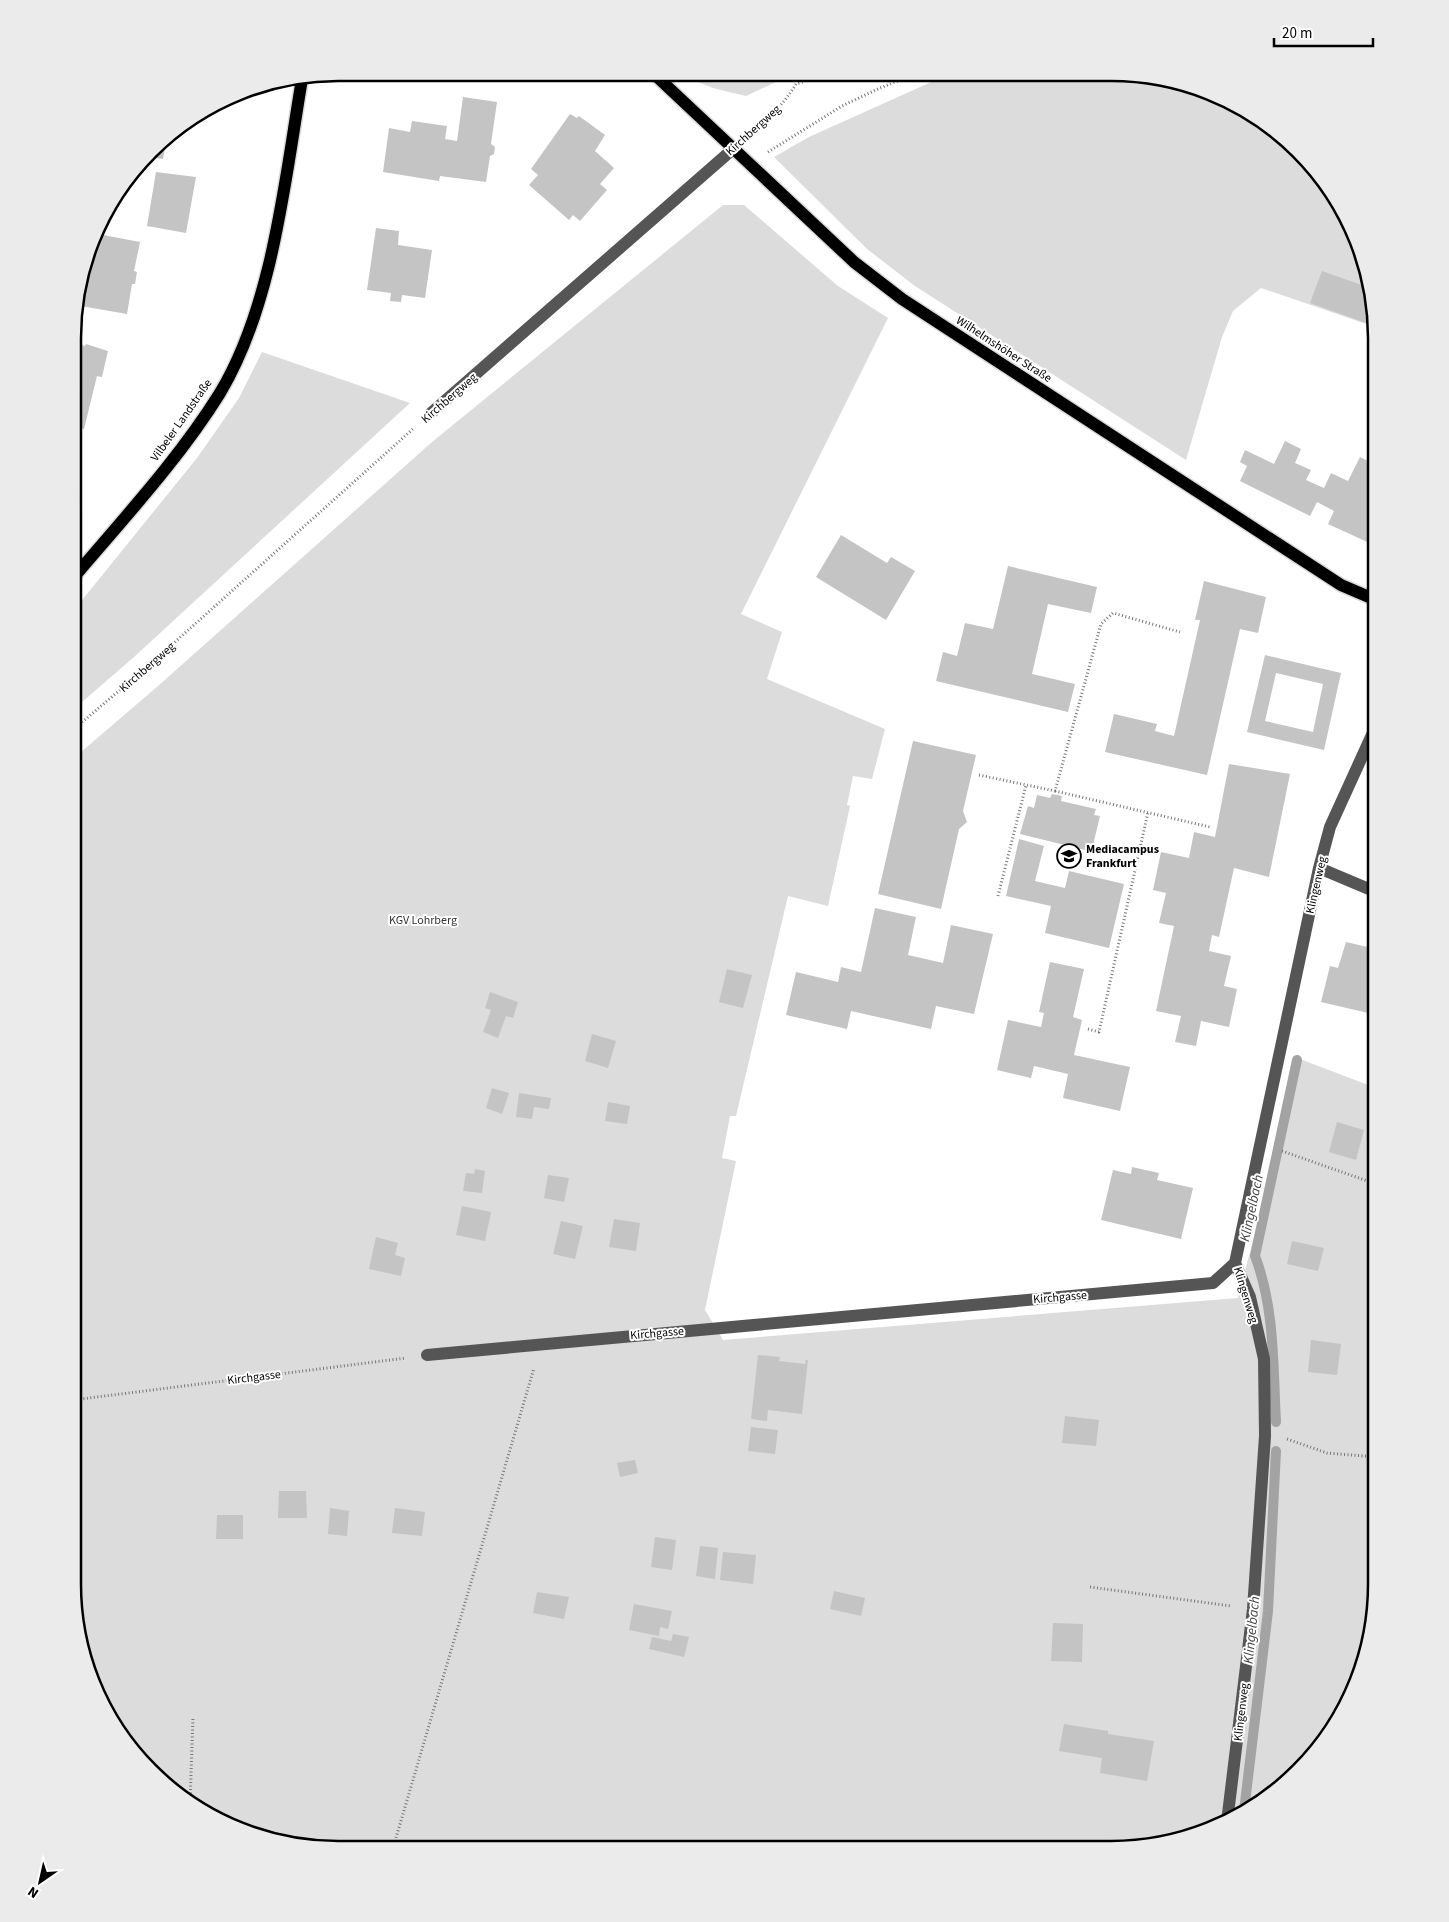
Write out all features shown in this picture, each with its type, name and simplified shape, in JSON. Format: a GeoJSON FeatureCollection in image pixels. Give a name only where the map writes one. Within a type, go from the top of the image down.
{"type":"FeatureCollection","features":[{"type":"Feature","properties":{"kind":"main road","name":"Wilhelmshöher Straße"},"geometry":{"type":"LineString","coordinates":[[661,81],[854,262],[902,299],[1341,585],[1368,597]]}},
{"type":"Feature","properties":{"kind":"main road","name":"Vilbeler Landstraße"},"geometry":{"type":"LineString","coordinates":[[81,570],[178,452],[220,392],[243,345],[259,303],[276,228],[301,84]]}},
{"type":"Feature","properties":{"kind":"street","name":"Kirchbergweg"},"geometry":{"type":"LineString","coordinates":[[430,414],[733,149]]}},
{"type":"Feature","properties":{"kind":"street","name":"Klingenweg"},"geometry":{"type":"LineString","coordinates":[[1228,1812],[1253,1609],[1265,1436],[1264,1359],[1250,1297],[1236,1263],[1319,868],[1330,827],[1368,744]]}},
{"type":"Feature","properties":{"kind":"street"},"geometry":{"type":"LineString","coordinates":[[1319,868],[1368,889]]}},
{"type":"Feature","properties":{"kind":"street","name":"Kirchgasse"},"geometry":{"type":"LineString","coordinates":[[427,1355],[1213,1283],[1236,1263]]}},
{"type":"Feature","properties":{"kind":"path","name":"Kirchbergweg"},"geometry":{"type":"LineString","coordinates":[[733,149],[769,118],[788,97],[796,84],[805,81]]}},
{"type":"Feature","properties":{"kind":"path"},"geometry":{"type":"LineString","coordinates":[[749,164],[842,106],[898,81]]}},
{"type":"Feature","properties":{"kind":"path","name":"Kirchbergweg"},"geometry":{"type":"LineString","coordinates":[[81,723],[147,668],[430,414]]}},
{"type":"Feature","properties":{"kind":"path"},"geometry":{"type":"LineString","coordinates":[[1056,791],[1101,624],[1113,613],[1180,632]]}},
{"type":"Feature","properties":{"kind":"path"},"geometry":{"type":"LineString","coordinates":[[979,775],[1210,827]]}},
{"type":"Feature","properties":{"kind":"path"},"geometry":{"type":"LineString","coordinates":[[998,896],[1026,785]]}},
{"type":"Feature","properties":{"kind":"path"},"geometry":{"type":"LineString","coordinates":[[1088,1030],[1098,1032],[1148,812]]}},
{"type":"Feature","properties":{"kind":"path"},"geometry":{"type":"LineString","coordinates":[[1261,1144],[1368,1181]]}},
{"type":"Feature","properties":{"kind":"path"},"geometry":{"type":"LineString","coordinates":[[395,1841],[541,1344]]}},
{"type":"Feature","properties":{"kind":"path","name":"Kirchgasse"},"geometry":{"type":"LineString","coordinates":[[81,1399],[427,1355]]}},
{"type":"Feature","properties":{"kind":"path"},"geometry":{"type":"LineString","coordinates":[[1265,1436],[1285,1438],[1311,1449],[1327,1453],[1368,1456]]}},
{"type":"Feature","properties":{"kind":"path"},"geometry":{"type":"LineString","coordinates":[[1090,1587],[1253,1609]]}},
{"type":"Feature","properties":{"kind":"path"},"geometry":{"type":"LineString","coordinates":[[190,1793],[193,1716]]}},
{"type":"Feature","properties":{"kind":"green space"},"geometry":{"type":"Polygon","coordinates":[[[696,81],[778,81],[746,96],[696,81]]]}},
{"type":"Feature","properties":{"kind":"green space"},"geometry":{"type":"Polygon","coordinates":[[[933,81],[1110,81],[1144,83],[1193,95],[1224,108],[1267,134],[1315,182],[1341,225],[1354,256],[1363,288],[1367,324],[1261,288],[1233,311],[1222,337],[1186,460],[915,286],[867,249],[774,157],[809,137],[933,81]]]}},
{"type":"Feature","properties":{"kind":"green space","name":"KGV Lohrberg"},"geometry":{"type":"Polygon","coordinates":[[[723,205],[744,205],[838,286],[888,318],[741,614],[782,632],[767,679],[885,729],[872,779],[853,776],[847,805],[850,806],[828,906],[788,896],[736,1116],[730,1116],[722,1158],[736,1161],[705,1310],[723,1340],[1238,1298],[1300,1059],[1368,1085],[1368,1583],[1363,1634],[1348,1682],[1333,1712],[1315,1740],[1280,1777],[1239,1806],[1209,1821],[1177,1832],[1144,1839],[1110,1841],[339,1841],[305,1839],[272,1832],[240,1821],[210,1806],[182,1788],[145,1753],[116,1712],[101,1682],[90,1650],[83,1617],[81,1583],[81,752],[158,686],[432,442],[723,205]]]}},
{"type":"Feature","properties":{"kind":"green space"},"geometry":{"type":"Polygon","coordinates":[[[262,352],[410,403],[134,657],[81,703],[81,601],[197,458],[239,398],[262,352]]]}},
{"type":"Feature","properties":{"kind":"building"},"geometry":{"type":"Polygon","coordinates":[[[463,97],[497,102],[491,144],[495,147],[494,154],[490,156],[486,182],[440,176],[439,181],[383,172],[389,128],[410,132],[412,121],[447,126],[445,139],[457,141],[463,97]]]}},
{"type":"Feature","properties":{"kind":"building"},"geometry":{"type":"Polygon","coordinates":[[[570,114],[577,118],[579,116],[605,135],[595,151],[614,168],[600,184],[607,190],[580,221],[573,215],[569,220],[529,185],[538,175],[531,169],[570,114]]]}},
{"type":"Feature","properties":{"kind":"building"},"geometry":{"type":"Polygon","coordinates":[[[165,149],[163,159],[156,158],[165,149]]]}},
{"type":"Feature","properties":{"kind":"building"},"geometry":{"type":"Polygon","coordinates":[[[156,172],[196,177],[186,233],[147,226],[156,172]]]}},
{"type":"Feature","properties":{"kind":"building"},"geometry":{"type":"Polygon","coordinates":[[[376,228],[399,231],[398,245],[432,250],[425,298],[402,295],[401,302],[390,301],[391,293],[367,290],[376,228]]]}},
{"type":"Feature","properties":{"kind":"building"},"geometry":{"type":"Polygon","coordinates":[[[103,235],[140,242],[134,271],[137,272],[135,284],[132,284],[127,314],[83,306],[90,272],[103,235]]]}},
{"type":"Feature","properties":{"kind":"building"},"geometry":{"type":"Polygon","coordinates":[[[1322,271],[1362,285],[1367,321],[1366,323],[1310,303],[1322,271]]]}},
{"type":"Feature","properties":{"kind":"building"},"geometry":{"type":"Polygon","coordinates":[[[86,344],[108,351],[102,377],[97,376],[84,429],[81,428],[81,345],[85,346],[86,344]]]}},
{"type":"Feature","properties":{"kind":"building"},"geometry":{"type":"Polygon","coordinates":[[[1285,441],[1301,449],[1295,463],[1311,470],[1306,480],[1324,488],[1331,473],[1348,481],[1360,457],[1368,461],[1368,542],[1328,524],[1334,511],[1317,502],[1310,516],[1240,481],[1247,466],[1240,462],[1245,450],[1274,464],[1285,441]]]}},
{"type":"Feature","properties":{"kind":"building"},"geometry":{"type":"Polygon","coordinates":[[[841,535],[887,563],[891,557],[915,571],[886,620],[816,577],[841,535]]]}},
{"type":"Feature","properties":{"kind":"building"},"geometry":{"type":"Polygon","coordinates":[[[1008,566],[1097,587],[1091,613],[1048,604],[1032,674],[1075,684],[1068,712],[936,681],[943,652],[957,656],[965,623],[993,629],[1008,566]]]}},
{"type":"Feature","properties":{"kind":"building"},"geometry":{"type":"Polygon","coordinates":[[[1204,581],[1266,597],[1258,633],[1240,629],[1207,775],[1105,752],[1114,714],[1157,724],[1155,731],[1174,736],[1200,620],[1195,620],[1204,581]]]}},
{"type":"Feature","properties":{"kind":"building"},"geometry":{"type":"Polygon","coordinates":[[[1265,655],[1341,673],[1324,750],[1247,732],[1265,655]],[[1276,673],[1265,721],[1313,732],[1323,684],[1276,673]]]}},
{"type":"Feature","properties":{"kind":"building"},"geometry":{"type":"Polygon","coordinates":[[[913,741],[976,755],[963,811],[967,822],[959,829],[941,909],[878,894],[913,741]]]}},
{"type":"Feature","properties":{"kind":"building"},"geometry":{"type":"Polygon","coordinates":[[[1229,764],[1290,774],[1269,877],[1234,868],[1219,937],[1212,935],[1209,951],[1231,956],[1224,986],[1237,989],[1229,1027],[1201,1021],[1196,1046],[1175,1042],[1181,1016],[1156,1011],[1174,926],[1159,923],[1166,893],[1153,890],[1161,852],[1189,858],[1194,832],[1215,837],[1229,764]]]}},
{"type":"Feature","properties":{"kind":"building"},"geometry":{"type":"Polygon","coordinates":[[[1052,794],[1062,796],[1061,801],[1096,809],[1094,815],[1100,816],[1093,845],[1087,843],[1085,850],[1020,834],[1028,806],[1034,808],[1037,795],[1050,798],[1052,794]]]}},
{"type":"Feature","properties":{"kind":"building"},"geometry":{"type":"Polygon","coordinates":[[[1019,839],[1044,846],[1035,881],[1065,888],[1069,871],[1124,884],[1109,948],[1045,933],[1051,906],[1006,896],[1019,839]]]}},
{"type":"Feature","properties":{"kind":"building"},"geometry":{"type":"Polygon","coordinates":[[[875,908],[916,917],[908,955],[943,963],[951,925],[993,934],[974,1014],[936,1006],[931,1029],[851,1011],[847,1029],[786,1015],[796,972],[838,982],[841,967],[861,972],[875,908]]]}},
{"type":"Feature","properties":{"kind":"building"},"geometry":{"type":"Polygon","coordinates":[[[1346,942],[1368,947],[1368,1013],[1321,1002],[1330,966],[1338,968],[1346,942]]]}},
{"type":"Feature","properties":{"kind":"building"},"geometry":{"type":"Polygon","coordinates":[[[1050,962],[1084,969],[1073,1017],[1082,1020],[1074,1055],[1130,1067],[1120,1111],[1063,1098],[1068,1074],[1034,1066],[1031,1078],[997,1070],[1008,1020],[1041,1027],[1044,1013],[1039,1012],[1050,962]]]}},
{"type":"Feature","properties":{"kind":"building"},"geometry":{"type":"Polygon","coordinates":[[[727,969],[752,975],[743,1008],[719,1002],[727,969]]]}},
{"type":"Feature","properties":{"kind":"building"},"geometry":{"type":"Polygon","coordinates":[[[490,992],[518,1002],[513,1018],[506,1016],[498,1038],[483,1032],[491,1010],[485,1008],[490,992]]]}},
{"type":"Feature","properties":{"kind":"building"},"geometry":{"type":"Polygon","coordinates":[[[592,1034],[616,1041],[608,1068],[585,1061],[592,1034]]]}},
{"type":"Feature","properties":{"kind":"building"},"geometry":{"type":"Polygon","coordinates":[[[492,1088],[509,1093],[502,1114],[486,1108],[492,1088]]]}},
{"type":"Feature","properties":{"kind":"building"},"geometry":{"type":"Polygon","coordinates":[[[519,1093],[551,1098],[549,1109],[534,1107],[532,1119],[516,1117],[519,1093]]]}},
{"type":"Feature","properties":{"kind":"building"},"geometry":{"type":"Polygon","coordinates":[[[608,1102],[630,1106],[627,1124],[605,1121],[608,1102]]]}},
{"type":"Feature","properties":{"kind":"building"},"geometry":{"type":"Polygon","coordinates":[[[1337,1122],[1364,1130],[1356,1160],[1329,1152],[1337,1122]]]}},
{"type":"Feature","properties":{"kind":"building"},"geometry":{"type":"Polygon","coordinates":[[[1132,1167],[1159,1173],[1157,1180],[1193,1188],[1181,1239],[1101,1220],[1113,1170],[1131,1174],[1132,1167]]]}},
{"type":"Feature","properties":{"kind":"building"},"geometry":{"type":"Polygon","coordinates":[[[475,1169],[485,1171],[482,1193],[463,1191],[466,1173],[474,1174],[475,1169]]]}},
{"type":"Feature","properties":{"kind":"building"},"geometry":{"type":"Polygon","coordinates":[[[548,1175],[569,1178],[564,1202],[544,1198],[548,1175]]]}},
{"type":"Feature","properties":{"kind":"building"},"geometry":{"type":"Polygon","coordinates":[[[462,1206],[491,1212],[485,1241],[456,1235],[462,1206]]]}},
{"type":"Feature","properties":{"kind":"building"},"geometry":{"type":"Polygon","coordinates":[[[614,1219],[640,1223],[636,1251],[609,1247],[614,1219]]]}},
{"type":"Feature","properties":{"kind":"building"},"geometry":{"type":"Polygon","coordinates":[[[561,1221],[583,1226],[575,1259],[553,1254],[561,1221]]]}},
{"type":"Feature","properties":{"kind":"building"},"geometry":{"type":"Polygon","coordinates":[[[376,1237],[398,1243],[395,1255],[405,1258],[401,1276],[369,1269],[376,1237]]]}},
{"type":"Feature","properties":{"kind":"building"},"geometry":{"type":"Polygon","coordinates":[[[1292,1241],[1324,1248],[1318,1271],[1287,1264],[1292,1241]]]}},
{"type":"Feature","properties":{"kind":"building"},"geometry":{"type":"Polygon","coordinates":[[[1311,1340],[1341,1344],[1337,1375],[1308,1372],[1311,1340]]]}},
{"type":"Feature","properties":{"kind":"building"},"geometry":{"type":"Polygon","coordinates":[[[758,1355],[780,1357],[779,1361],[805,1364],[806,1360],[808,1360],[802,1414],[768,1410],[767,1421],[751,1419],[758,1355]]]}},
{"type":"Feature","properties":{"kind":"building"},"geometry":{"type":"Polygon","coordinates":[[[1065,1416],[1099,1420],[1096,1446],[1062,1443],[1065,1416]]]}},
{"type":"Feature","properties":{"kind":"building"},"geometry":{"type":"Polygon","coordinates":[[[751,1427],[778,1430],[775,1454],[748,1451],[751,1427]]]}},
{"type":"Feature","properties":{"kind":"building"},"geometry":{"type":"Polygon","coordinates":[[[635,1460],[638,1473],[620,1477],[617,1463],[635,1460]]]}},
{"type":"Feature","properties":{"kind":"building"},"geometry":{"type":"Polygon","coordinates":[[[279,1491],[306,1491],[307,1518],[278,1518],[279,1491]]]}},
{"type":"Feature","properties":{"kind":"building"},"geometry":{"type":"Polygon","coordinates":[[[330,1508],[349,1511],[347,1536],[328,1534],[330,1508]]]}},
{"type":"Feature","properties":{"kind":"building"},"geometry":{"type":"Polygon","coordinates":[[[395,1508],[425,1512],[422,1536],[392,1533],[395,1508]]]}},
{"type":"Feature","properties":{"kind":"building"},"geometry":{"type":"Polygon","coordinates":[[[217,1515],[243,1515],[243,1539],[216,1539],[217,1515]]]}},
{"type":"Feature","properties":{"kind":"building"},"geometry":{"type":"Polygon","coordinates":[[[655,1537],[676,1540],[672,1570],[651,1567],[655,1537]]]}},
{"type":"Feature","properties":{"kind":"building"},"geometry":{"type":"Polygon","coordinates":[[[700,1546],[718,1548],[715,1579],[696,1576],[700,1546]]]}},
{"type":"Feature","properties":{"kind":"building"},"geometry":{"type":"Polygon","coordinates":[[[723,1552],[756,1555],[753,1584],[720,1580],[723,1552]]]}},
{"type":"Feature","properties":{"kind":"building"},"geometry":{"type":"Polygon","coordinates":[[[834,1591],[865,1598],[861,1616],[830,1609],[834,1591]]]}},
{"type":"Feature","properties":{"kind":"building"},"geometry":{"type":"Polygon","coordinates":[[[537,1592],[569,1597],[564,1619],[533,1613],[537,1592]]]}},
{"type":"Feature","properties":{"kind":"building"},"geometry":{"type":"Polygon","coordinates":[[[634,1604],[672,1611],[668,1629],[660,1627],[659,1636],[629,1630],[634,1604]]]}},
{"type":"Feature","properties":{"kind":"building"},"geometry":{"type":"Polygon","coordinates":[[[1053,1623],[1083,1624],[1082,1662],[1051,1661],[1053,1623]]]}},
{"type":"Feature","properties":{"kind":"building"},"geometry":{"type":"Polygon","coordinates":[[[673,1634],[689,1637],[684,1657],[649,1649],[652,1637],[671,1641],[673,1634]]]}},
{"type":"Feature","properties":{"kind":"building"},"geometry":{"type":"Polygon","coordinates":[[[1064,1724],[1108,1731],[1108,1734],[1154,1741],[1147,1781],[1100,1773],[1102,1758],[1059,1751],[1064,1724]]]}},
{"type":"Feature","properties":{"kind":"waterway","name":"Klingelbach"},"geometry":{"type":"LineString","coordinates":[[1276,1422],[1270,1317],[1262,1276],[1255,1256],[1297,1060]]}},
{"type":"Feature","properties":{"kind":"waterway","name":"Klingelbach"},"geometry":{"type":"LineString","coordinates":[[1245,1802],[1268,1611],[1276,1451]]}},
{"type":"Feature","properties":{"kind":"place","name":"Mediacampus Frankfurt"},"geometry":{"type":"Point","coordinates":[1069,856]}}]}
